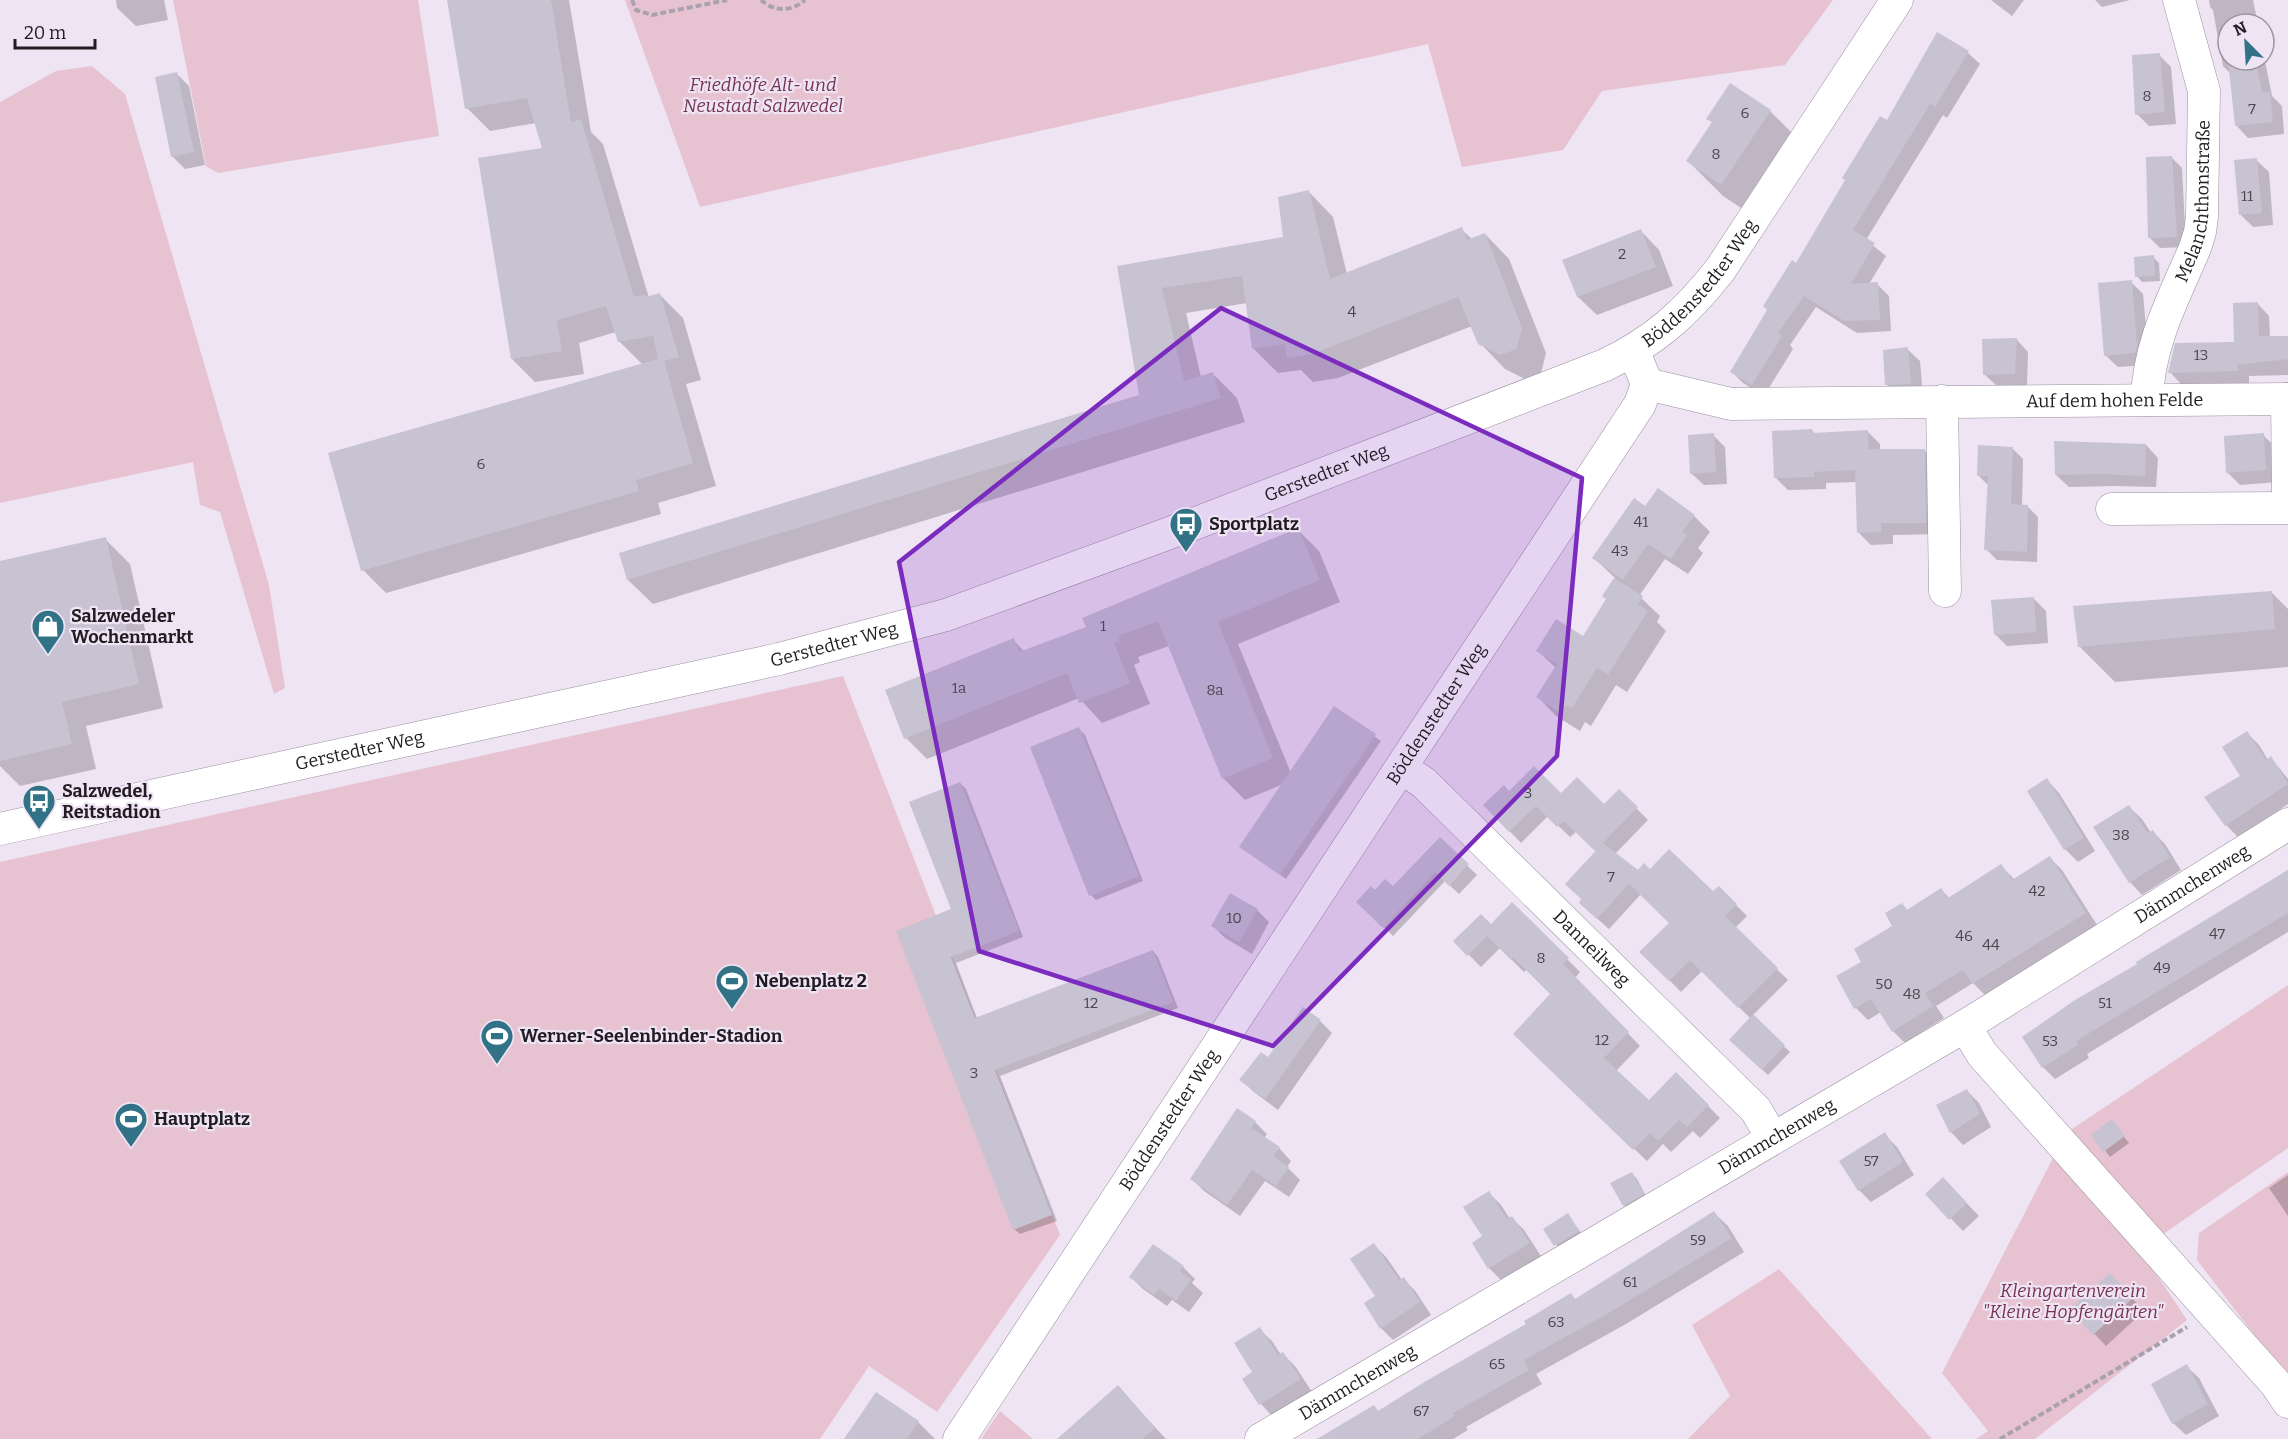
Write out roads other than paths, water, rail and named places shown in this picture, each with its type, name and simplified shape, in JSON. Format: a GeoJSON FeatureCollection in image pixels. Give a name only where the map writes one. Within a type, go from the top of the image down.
{"type":"FeatureCollection","features":[{"type":"Feature","properties":{"kind":"street","name":"Böddenstedter Weg"},"geometry":{"type":"LineString","coordinates":[[959,1439],[1640,404],[1647,384],[1634,352],[1658,336],[1681,316],[1699,298],[1720,270],[1897,0]]}},
{"type":"Feature","properties":{"kind":"street","name":"Melanchthonstraße"},"geometry":{"type":"LineString","coordinates":[[2147,400],[2147,377],[2151,354],[2195,248],[2202,217],[2204,91],[2179,0]]}},
{"type":"Feature","properties":{"kind":"street","name":"Gerstedter Weg"},"geometry":{"type":"LineString","coordinates":[[0,829],[770,662],[946,615],[1186,527],[1556,386],[1634,352]]}},
{"type":"Feature","properties":{"kind":"street","name":"Auf dem hohen Felde"},"geometry":{"type":"LineString","coordinates":[[1647,384],[1731,404],[2287,399],[2288,492]]}},
{"type":"Feature","properties":{"kind":"street"},"geometry":{"type":"LineString","coordinates":[[1942,401],[1945,591]]}},
{"type":"Feature","properties":{"kind":"street"},"geometry":{"type":"LineString","coordinates":[[2112,509],[2288,508]]}},
{"type":"Feature","properties":{"kind":"street","name":"Danneilweg"},"geometry":{"type":"LineString","coordinates":[[1402,768],[1424,783],[1756,1110],[1772,1138]]}},
{"type":"Feature","properties":{"kind":"street","name":"Dämmchenweg"},"geometry":{"type":"LineString","coordinates":[[1261,1439],[1965,1026],[2288,824]]}},
{"type":"Feature","properties":{"kind":"street"},"geometry":{"type":"LineString","coordinates":[[1965,1026],[1982,1054],[2276,1384],[2288,1402]]}},
{"type":"Feature","properties":{"kind":"place","name":"Sportplatz"},"geometry":{"type":"Point","coordinates":[1186,553]}},
{"type":"Feature","properties":{"kind":"place","name":"Salzwedeler Wochenmarkt"},"geometry":{"type":"Point","coordinates":[48,655]}},
{"type":"Feature","properties":{"kind":"place","name":"Salzwedel, Reitstadion"},"geometry":{"type":"Point","coordinates":[39,830]}},
{"type":"Feature","properties":{"kind":"place","name":"Nebenplatz 2"},"geometry":{"type":"Point","coordinates":[732,1010]}},
{"type":"Feature","properties":{"kind":"place","name":"Werner-Seelenbinder-Stadion"},"geometry":{"type":"Point","coordinates":[497,1065]}},
{"type":"Feature","properties":{"kind":"place","name":"Hauptplatz"},"geometry":{"type":"Point","coordinates":[131,1148]}},
{"type":"Feature","properties":{"kind":"park label","name":"Friedhöfe Alt- und Neustadt Salzwedel"},"geometry":{"type":"Point","coordinates":[763,95]}},
{"type":"Feature","properties":{"kind":"park label","name":"Kleingartenverein \"Kleine Hopfengärten\""},"geometry":{"type":"Point","coordinates":[2073,1301]}}]}
